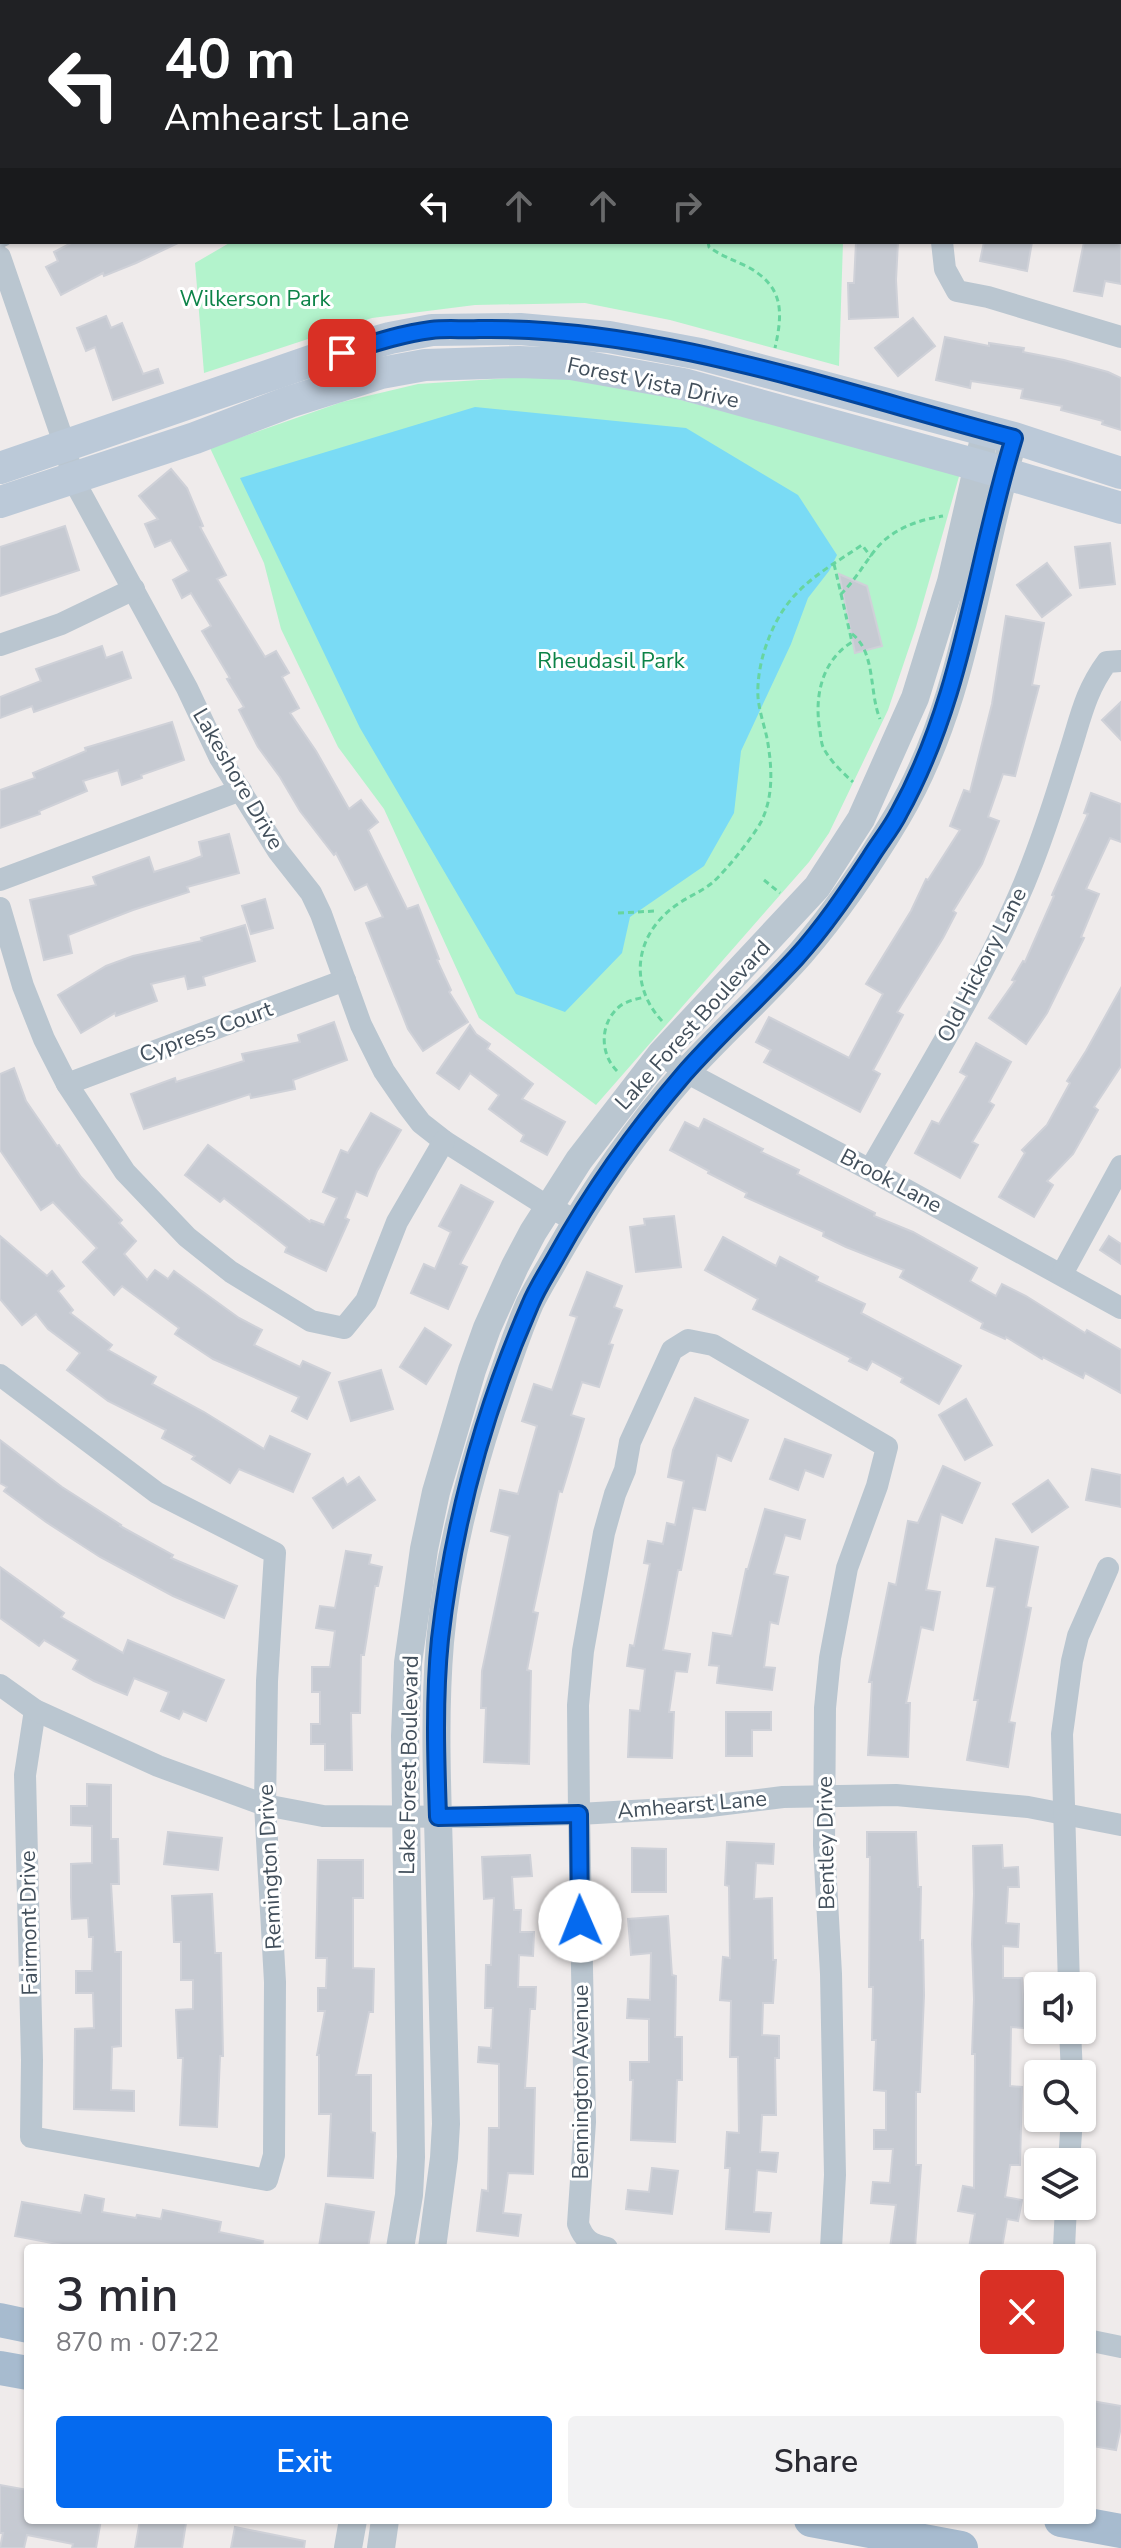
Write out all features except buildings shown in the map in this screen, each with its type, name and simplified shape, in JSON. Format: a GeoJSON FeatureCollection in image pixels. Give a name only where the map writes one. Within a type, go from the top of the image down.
{"type":"FeatureCollection","features":[{"type":"Feature","properties":{"kind":"main road","name":"Forest Vista Drive"},"geometry":{"type":"LineString","coordinates":[[0,468],[317,359],[390,338],[432,330],[520,329],[609,337],[700,354],[1000,434],[1121,473]]}},
{"type":"Feature","properties":{"kind":"main road","name":"Forest Vista Drive"},"geometry":{"type":"LineString","coordinates":[[0,502],[381,373],[425,365],[519,362],[571,364],[683,384],[1121,508]]}},
{"type":"Feature","properties":{"kind":"main road"},"geometry":{"type":"LineString","coordinates":[[0,2320],[24,2325]]}},
{"type":"Feature","properties":{"kind":"main road"},"geometry":{"type":"LineString","coordinates":[[0,2368],[24,2372]]}},
{"type":"Feature","properties":{"kind":"main road"},"geometry":{"type":"LineString","coordinates":[[832,2524],[961,2548]]}},
{"type":"Feature","properties":{"kind":"main road"},"geometry":{"type":"LineString","coordinates":[[1083,2524],[1121,2531]]}},
{"type":"Feature","properties":{"kind":"street"},"geometry":{"type":"LineString","coordinates":[[942,244],[945,269],[957,291],[988,297],[1121,337]]}},
{"type":"Feature","properties":{"kind":"street","name":"Lakeshore Drive"},"geometry":{"type":"LineString","coordinates":[[0,257],[65,446],[73,479],[187,688],[220,758],[278,851],[311,893],[361,1025],[384,1071],[421,1123],[444,1141],[576,1221]]}},
{"type":"Feature","properties":{"kind":"street","name":"Lake Forest Boulevard"},"geometry":{"type":"LineString","coordinates":[[401,2244],[409,2195],[411,2157],[405,1736],[408,1663],[424,1549],[460,1407],[487,1328],[515,1266],[579,1160],[661,1054],[817,887],[861,819],[915,698],[1000,434]]}},
{"type":"Feature","properties":{"kind":"street","name":"Lake Forest Boulevard"},"geometry":{"type":"LineString","coordinates":[[433,2244],[446,2124],[436,1741],[440,1648],[454,1547],[504,1371],[531,1302],[576,1221],[636,1133],[686,1072],[826,923],[899,814],[935,738],[966,637],[990,470]]}},
{"type":"Feature","properties":{"kind":"street"},"geometry":{"type":"LineString","coordinates":[[0,645],[61,624],[134,589]]}},
{"type":"Feature","properties":{"kind":"street","name":"Old Hickory Lane"},"geometry":{"type":"LineString","coordinates":[[870,1170],[1004,931],[1055,797],[1083,706],[1093,682],[1114,662]]}},
{"type":"Feature","properties":{"kind":"street"},"geometry":{"type":"LineString","coordinates":[[0,880],[241,790]]}},
{"type":"Feature","properties":{"kind":"street"},"geometry":{"type":"LineString","coordinates":[[0,908],[23,986],[44,1039],[67,1084],[125,1172],[187,1237],[231,1272],[311,1321],[344,1328],[366,1301],[397,1222],[444,1141]]}},
{"type":"Feature","properties":{"kind":"street","name":"Cypress Court"},"geometry":{"type":"LineString","coordinates":[[67,1084],[345,980]]}},
{"type":"Feature","properties":{"kind":"street","name":"Brook Lane"},"geometry":{"type":"LineString","coordinates":[[661,1054],[686,1072],[1121,1308]]}},
{"type":"Feature","properties":{"kind":"street"},"geometry":{"type":"LineString","coordinates":[[1062,1274],[1121,1166]]}},
{"type":"Feature","properties":{"kind":"street","name":"Bennington Avenue"},"geometry":{"type":"LineString","coordinates":[[592,2244],[583,2238],[578,2224],[585,2122],[578,1705],[583,1651],[604,1533],[625,1470],[630,1442],[672,1350],[688,1340],[713,1345],[887,1447]]}},
{"type":"Feature","properties":{"kind":"street","name":"Remington Drive"},"geometry":{"type":"LineString","coordinates":[[0,1375],[157,1493],[275,1553],[267,1681],[265,1805],[275,1982],[274,2155],[267,2180]]}},
{"type":"Feature","properties":{"kind":"street","name":"Bentley Drive"},"geometry":{"type":"LineString","coordinates":[[831,2244],[835,2175],[824,1796],[825,1708],[830,1658],[847,1568],[877,1486],[887,1447]]}},
{"type":"Feature","properties":{"kind":"street"},"geometry":{"type":"LineString","coordinates":[[1069,1972],[1062,1734],[1078,1636],[1108,1568]]}},
{"type":"Feature","properties":{"kind":"street","name":"Amhearst Lane"},"geometry":{"type":"LineString","coordinates":[[0,1685],[35,1710],[158,1766],[265,1805],[323,1816],[579,1814],[702,1807],[783,1797],[896,1795],[1064,1812],[1121,1825]]}},
{"type":"Feature","properties":{"kind":"street","name":"Fairmont Drive"},"geometry":{"type":"LineString","coordinates":[[35,1710],[25,1775],[31,2137],[267,2180]]}},
{"type":"Feature","properties":{"kind":"street"},"geometry":{"type":"LineString","coordinates":[[1064,2244],[1065,2220]]}},
{"type":"Feature","properties":{"kind":"street"},"geometry":{"type":"LineString","coordinates":[[1096,2342],[1121,2347]]}},
{"type":"Feature","properties":{"kind":"street"},"geometry":{"type":"LineString","coordinates":[[348,2548],[352,2524]]}},
{"type":"Feature","properties":{"kind":"street"},"geometry":{"type":"LineString","coordinates":[[381,2548],[384,2524]]}},
{"type":"Feature","properties":{"kind":"path"},"geometry":{"type":"LineString","coordinates":[[708,244],[718,254],[751,269],[766,280],[779,299],[780,324],[774,351]]}},
{"type":"Feature","properties":{"kind":"path"},"geometry":{"type":"LineString","coordinates":[[841,594],[858,577],[877,548],[898,530],[946,515]]}},
{"type":"Feature","properties":{"kind":"path"},"geometry":{"type":"LineString","coordinates":[[662,1021],[645,997],[640,970],[646,939],[675,906],[719,877],[760,823],[766,809],[771,782],[758,695],[762,657],[776,617],[799,590],[862,545],[871,557]]}},
{"type":"Feature","properties":{"kind":"path"},"geometry":{"type":"LineString","coordinates":[[834,564],[852,642],[841,649],[822,677],[816,710],[823,748],[853,782]]}},
{"type":"Feature","properties":{"kind":"path"},"geometry":{"type":"LineString","coordinates":[[849,632],[866,651],[882,723]]}},
{"type":"Feature","properties":{"kind":"path"},"geometry":{"type":"LineString","coordinates":[[764,880],[781,893]]}},
{"type":"Feature","properties":{"kind":"path"},"geometry":{"type":"LineString","coordinates":[[618,913],[655,911]]}},
{"type":"Feature","properties":{"kind":"path"},"geometry":{"type":"LineString","coordinates":[[619,1073],[609,1064],[603,1036],[608,1022],[623,1004],[645,997]]}},
{"type":"Feature","properties":{"kind":"green space","name":"Wilkerson Park"},"geometry":{"type":"Polygon","coordinates":[[[228,244],[843,244],[839,366],[670,320],[585,303],[475,305],[372,318],[204,373],[195,263],[228,244]]]}},
{"type":"Feature","properties":{"kind":"green space","name":"Rheudasil Park"},"geometry":{"type":"Polygon","coordinates":[[[589,376],[960,473],[916,627],[888,710],[829,833],[809,862],[596,1105],[479,1018],[384,809],[338,747],[281,629],[264,563],[210,448],[342,402],[418,384],[589,376]]]}},
{"type":"Feature","properties":{"kind":"water","name":"Rheudasil Park"},"geometry":{"type":"Polygon","coordinates":[[[475,407],[686,428],[798,495],[837,555],[808,598],[791,644],[741,751],[734,813],[704,866],[630,917],[622,953],[565,1012],[516,994],[360,728],[240,478],[475,407]]]}},
{"type":"Feature","properties":{"kind":"route"},"geometry":{"type":"LineString","coordinates":[[342,353],[390,338],[432,330],[520,329],[609,337],[762,369],[1014,438],[949,697],[935,738],[899,814],[826,923],[686,1072],[606,1174],[531,1302],[504,1371],[476,1459],[454,1547],[441,1637],[436,1741],[438,1817],[579,1814],[580,1921]]}}]}
